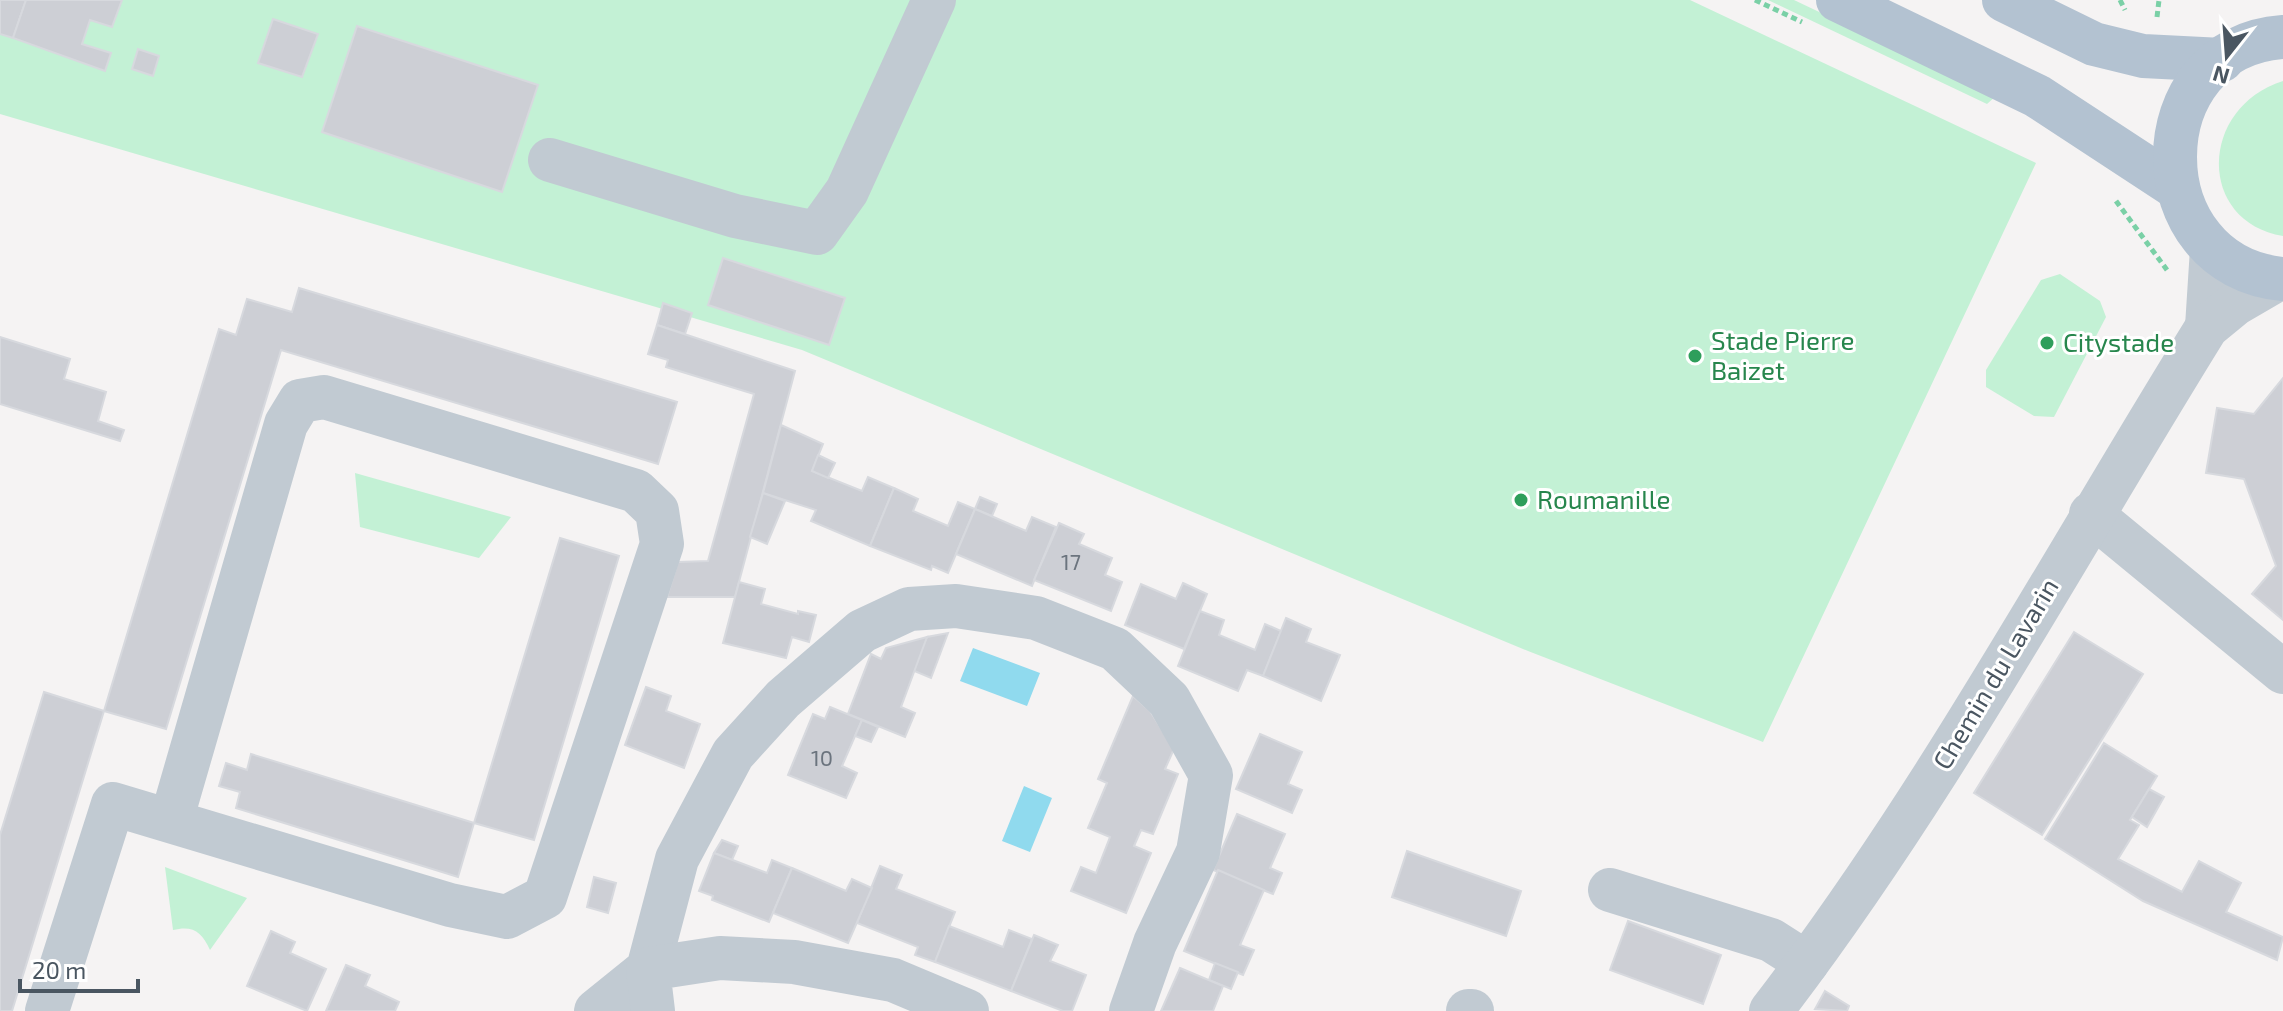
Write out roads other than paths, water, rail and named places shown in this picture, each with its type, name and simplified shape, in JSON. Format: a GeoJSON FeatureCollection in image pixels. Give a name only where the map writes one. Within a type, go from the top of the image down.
{"type":"FeatureCollection","features":[{"type":"Feature","properties":{"kind":"main road"},"geometry":{"type":"LineString","coordinates":[[2004,0],[2094,44],[2143,56],[2222,60]]}},
{"type":"Feature","properties":{"kind":"main road"},"geometry":{"type":"LineString","coordinates":[[1821,12],[2037,96],[2176,187]]}},
{"type":"Feature","properties":{"kind":"main road"},"geometry":{"type":"LineString","coordinates":[[2281,279],[2243,269],[2212,249],[2189,220],[2176,187],[2172,151],[2179,116],[2196,85],[2222,60],[2246,45],[2283,37]]}},
{"type":"Feature","properties":{"kind":"street"},"geometry":{"type":"LineString","coordinates":[[550,160],[735,216],[817,233],[847,191],[934,0]]}},
{"type":"Feature","properties":{"kind":"street","name":"Chemin du Lavarin"},"geometry":{"type":"LineString","coordinates":[[2207,327],[2212,249]]}},
{"type":"Feature","properties":{"kind":"street","name":"Chemin du Lavarin"},"geometry":{"type":"LineString","coordinates":[[1771,1011],[1807,963],[1981,704],[2091,514],[2207,327],[2235,304],[2281,279]]}},
{"type":"Feature","properties":{"kind":"street"},"geometry":{"type":"LineString","coordinates":[[47,1011],[113,804],[450,905],[507,917],[545,897],[662,544],[657,511],[636,491],[621,486],[324,397],[300,401],[286,424],[171,821]]}},
{"type":"Feature","properties":{"kind":"street"},"geometry":{"type":"LineString","coordinates":[[2091,514],[2283,672]]}},
{"type":"Feature","properties":{"kind":"street"},"geometry":{"type":"LineString","coordinates":[[650,990],[677,859],[733,754],[783,699],[862,631],[909,609],[956,606],[1036,618],[1115,649],[1169,700],[1211,775],[1198,852],[1155,943],[1131,1011]]}},
{"type":"Feature","properties":{"kind":"street"},"geometry":{"type":"LineString","coordinates":[[1610,890],[1771,940],[1807,963]]}},
{"type":"Feature","properties":{"kind":"street"},"geometry":{"type":"LineString","coordinates":[[596,1011],[720,958],[794,962],[893,980],[967,1011]]}},
{"type":"Feature","properties":{"kind":"water"},"geometry":{"type":"Polygon","coordinates":[[[973,648],[1040,673],[1027,706],[960,681],[973,648]]]}},
{"type":"Feature","properties":{"kind":"water"},"geometry":{"type":"Polygon","coordinates":[[[1024,786],[1052,798],[1030,852],[1002,841],[1024,786]]]}},
{"type":"Feature","properties":{"kind":"place","name":"Citystade"},"geometry":{"type":"Point","coordinates":[2047,343]}},
{"type":"Feature","properties":{"kind":"place","name":"Stade Pierre Baizet"},"geometry":{"type":"Point","coordinates":[1695,356]}},
{"type":"Feature","properties":{"kind":"place","name":"Roumanille"},"geometry":{"type":"Point","coordinates":[1521,500]}}]}
